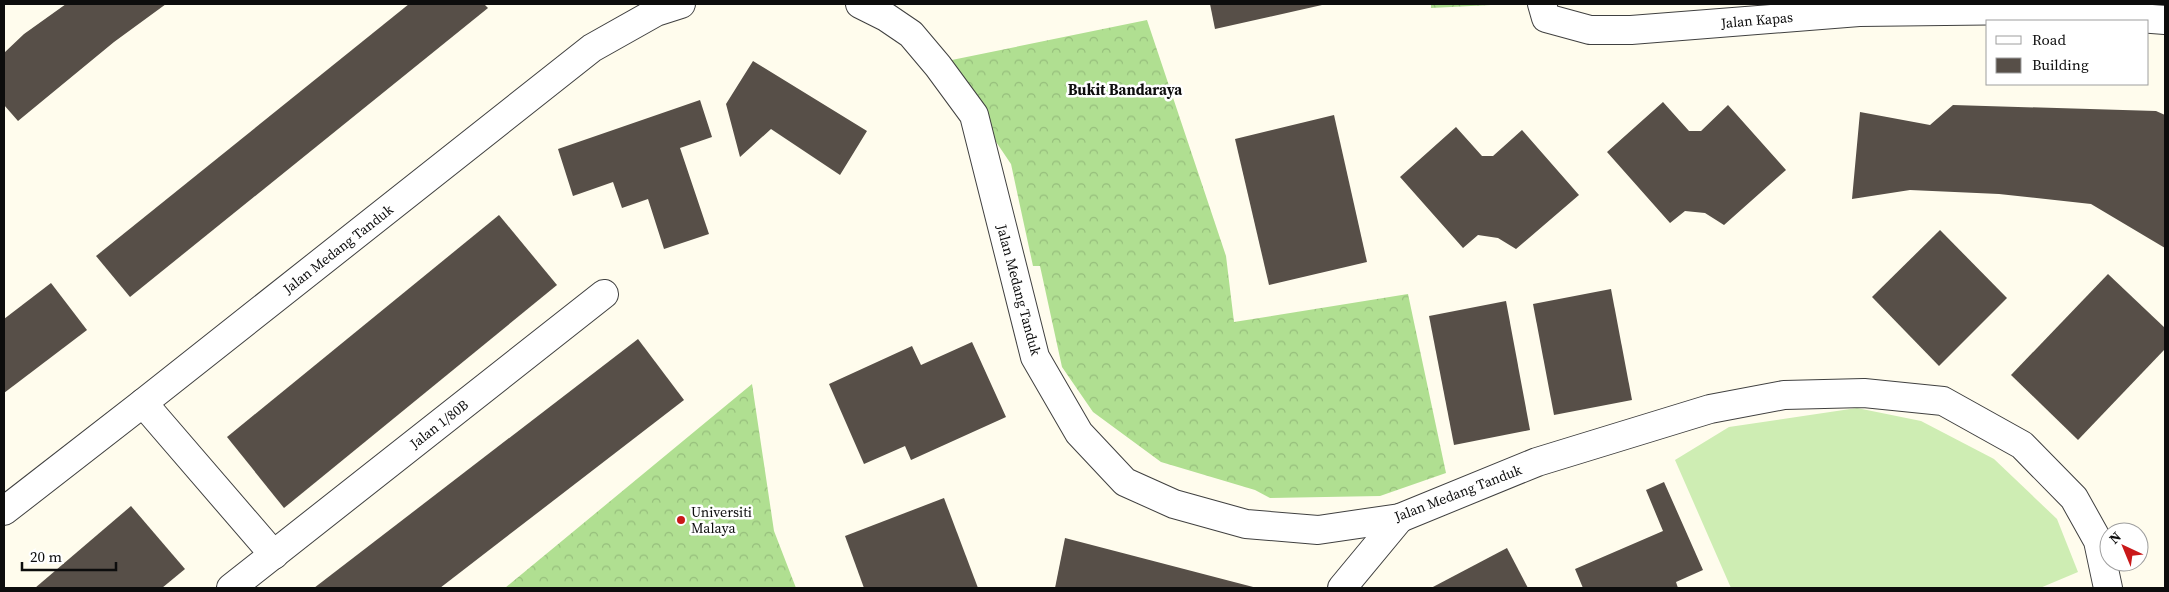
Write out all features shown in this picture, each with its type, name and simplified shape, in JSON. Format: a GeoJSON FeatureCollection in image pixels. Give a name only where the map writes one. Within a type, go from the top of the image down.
{"type":"FeatureCollection","features":[{"type":"Feature","properties":{"kind":"street","name":"Jalan Medang Tanduk"},"geometry":{"type":"LineString","coordinates":[[4,511],[592,48],[656,12],[681,4]]}},
{"type":"Feature","properties":{"kind":"street","name":"Jalan Medang Tanduk"},"geometry":{"type":"LineString","coordinates":[[860,4],[886,17],[910,34],[938,66],[974,116],[1035,357],[1079,433],[1125,482],[1174,504],[1246,524],[1318,530],[1400,518],[1537,462],[1710,409],[1784,395],[1864,393],[1943,401],[2022,445],[2074,498],[2098,541],[2108,588]]}},
{"type":"Feature","properties":{"kind":"street","name":"Jalan Kapas"},"geometry":{"type":"LineString","coordinates":[[1542,4],[1546,18],[1590,30],[1631,30],[1859,12],[2031,10],[2165,20]]}},
{"type":"Feature","properties":{"kind":"street","name":"Jalan 1/80B"},"geometry":{"type":"LineString","coordinates":[[231,588],[604,294]]}},
{"type":"Feature","properties":{"kind":"street"},"geometry":{"type":"LineString","coordinates":[[143,403],[274,555]]}},
{"type":"Feature","properties":{"kind":"street"},"geometry":{"type":"LineString","coordinates":[[1342,588],[1400,518]]}},
{"type":"Feature","properties":{"kind":"green space"},"geometry":{"type":"Polygon","coordinates":[[[1431,4],[1492,4],[1431,8],[1431,4]]]}},
{"type":"Feature","properties":{"kind":"green space"},"geometry":{"type":"Polygon","coordinates":[[[1147,20],[1226,256],[1234,322],[1408,294],[1446,473],[1380,496],[1270,498],[1255,490],[1161,462],[1093,412],[1062,367],[1040,266],[1033,266],[1011,164],[942,62],[1147,20]]]}},
{"type":"Feature","properties":{"kind":"green space"},"geometry":{"type":"Polygon","coordinates":[[[752,384],[774,531],[796,588],[505,588],[752,384]]]}},
{"type":"Feature","properties":{"kind":"green space"},"geometry":{"type":"Polygon","coordinates":[[[1857,408],[1921,421],[1994,459],[2057,519],[2078,572],[2040,588],[1731,588],[1675,460],[1729,427],[1857,408]]]}},
{"type":"Feature","properties":{"kind":"building"},"geometry":{"type":"Polygon","coordinates":[[[66,4],[166,4],[114,42],[18,121],[4,105],[4,53],[24,34],[66,4]]]}},
{"type":"Feature","properties":{"kind":"building"},"geometry":{"type":"Polygon","coordinates":[[[409,4],[484,4],[488,8],[130,297],[96,256],[409,4]]]}},
{"type":"Feature","properties":{"kind":"building"},"geometry":{"type":"Polygon","coordinates":[[[1210,4],[1322,4],[1322,5],[1215,29],[1210,4]]]}},
{"type":"Feature","properties":{"kind":"building"},"geometry":{"type":"Polygon","coordinates":[[[753,61],[867,131],[840,175],[771,129],[740,157],[726,104],[753,61]]]}},
{"type":"Feature","properties":{"kind":"building"},"geometry":{"type":"Polygon","coordinates":[[[700,100],[712,137],[680,148],[709,234],[664,249],[648,199],[622,208],[613,182],[573,196],[558,149],[700,100]]]}},
{"type":"Feature","properties":{"kind":"building"},"geometry":{"type":"Polygon","coordinates":[[[1663,102],[1689,131],[1701,131],[1728,105],[1786,170],[1724,225],[1705,213],[1685,211],[1670,223],[1607,152],[1663,102]]]}},
{"type":"Feature","properties":{"kind":"building"},"geometry":{"type":"Polygon","coordinates":[[[1953,105],[2156,111],[2165,115],[2165,248],[2091,204],[1999,194],[1910,190],[1852,199],[1860,112],[1930,125],[1953,105]]]}},
{"type":"Feature","properties":{"kind":"building"},"geometry":{"type":"Polygon","coordinates":[[[1334,115],[1367,262],[1269,285],[1235,139],[1334,115]]]}},
{"type":"Feature","properties":{"kind":"building"},"geometry":{"type":"Polygon","coordinates":[[[1456,127],[1482,156],[1493,156],[1522,130],[1579,195],[1516,249],[1498,238],[1478,235],[1463,248],[1400,177],[1456,127]]]}},
{"type":"Feature","properties":{"kind":"building"},"geometry":{"type":"Polygon","coordinates":[[[499,215],[557,285],[284,508],[227,437],[499,215]]]}},
{"type":"Feature","properties":{"kind":"building"},"geometry":{"type":"Polygon","coordinates":[[[1940,230],[2007,298],[1939,366],[1872,297],[1940,230]]]}},
{"type":"Feature","properties":{"kind":"building"},"geometry":{"type":"Polygon","coordinates":[[[2108,274],[2165,328],[2165,349],[2078,440],[2011,375],[2108,274]]]}},
{"type":"Feature","properties":{"kind":"building"},"geometry":{"type":"Polygon","coordinates":[[[51,283],[87,330],[4,393],[4,319],[51,283]]]}},
{"type":"Feature","properties":{"kind":"building"},"geometry":{"type":"Polygon","coordinates":[[[1611,289],[1632,400],[1554,415],[1533,304],[1611,289]]]}},
{"type":"Feature","properties":{"kind":"building"},"geometry":{"type":"Polygon","coordinates":[[[1506,301],[1530,430],[1454,445],[1429,316],[1506,301]]]}},
{"type":"Feature","properties":{"kind":"building"},"geometry":{"type":"Polygon","coordinates":[[[638,339],[684,400],[440,588],[314,588],[638,339]]]}},
{"type":"Feature","properties":{"kind":"building"},"geometry":{"type":"Polygon","coordinates":[[[972,342],[1006,417],[911,460],[905,446],[864,464],[829,384],[912,346],[921,365],[972,342]]]}},
{"type":"Feature","properties":{"kind":"building"},"geometry":{"type":"Polygon","coordinates":[[[1664,482],[1703,570],[1676,582],[1678,588],[1583,588],[1575,569],[1663,531],[1646,490],[1664,482]]]}},
{"type":"Feature","properties":{"kind":"building"},"geometry":{"type":"Polygon","coordinates":[[[944,498],[978,588],[864,588],[845,536],[944,498]]]}},
{"type":"Feature","properties":{"kind":"building"},"geometry":{"type":"Polygon","coordinates":[[[131,506],[185,569],[162,588],[35,588],[131,506]]]}},
{"type":"Feature","properties":{"kind":"building"},"geometry":{"type":"Polygon","coordinates":[[[1065,538],[1257,588],[1055,588],[1065,538]]]}},
{"type":"Feature","properties":{"kind":"building"},"geometry":{"type":"Polygon","coordinates":[[[1507,548],[1528,588],[1431,588],[1507,548]]]}},
{"type":"Feature","properties":{"kind":"place","name":"Universiti Malaya"},"geometry":{"type":"Point","coordinates":[681,520]}},
{"type":"Feature","properties":{"kind":"district","name":"Bukit Bandaraya"},"geometry":{"type":"Point","coordinates":[1125,89]}}]}
